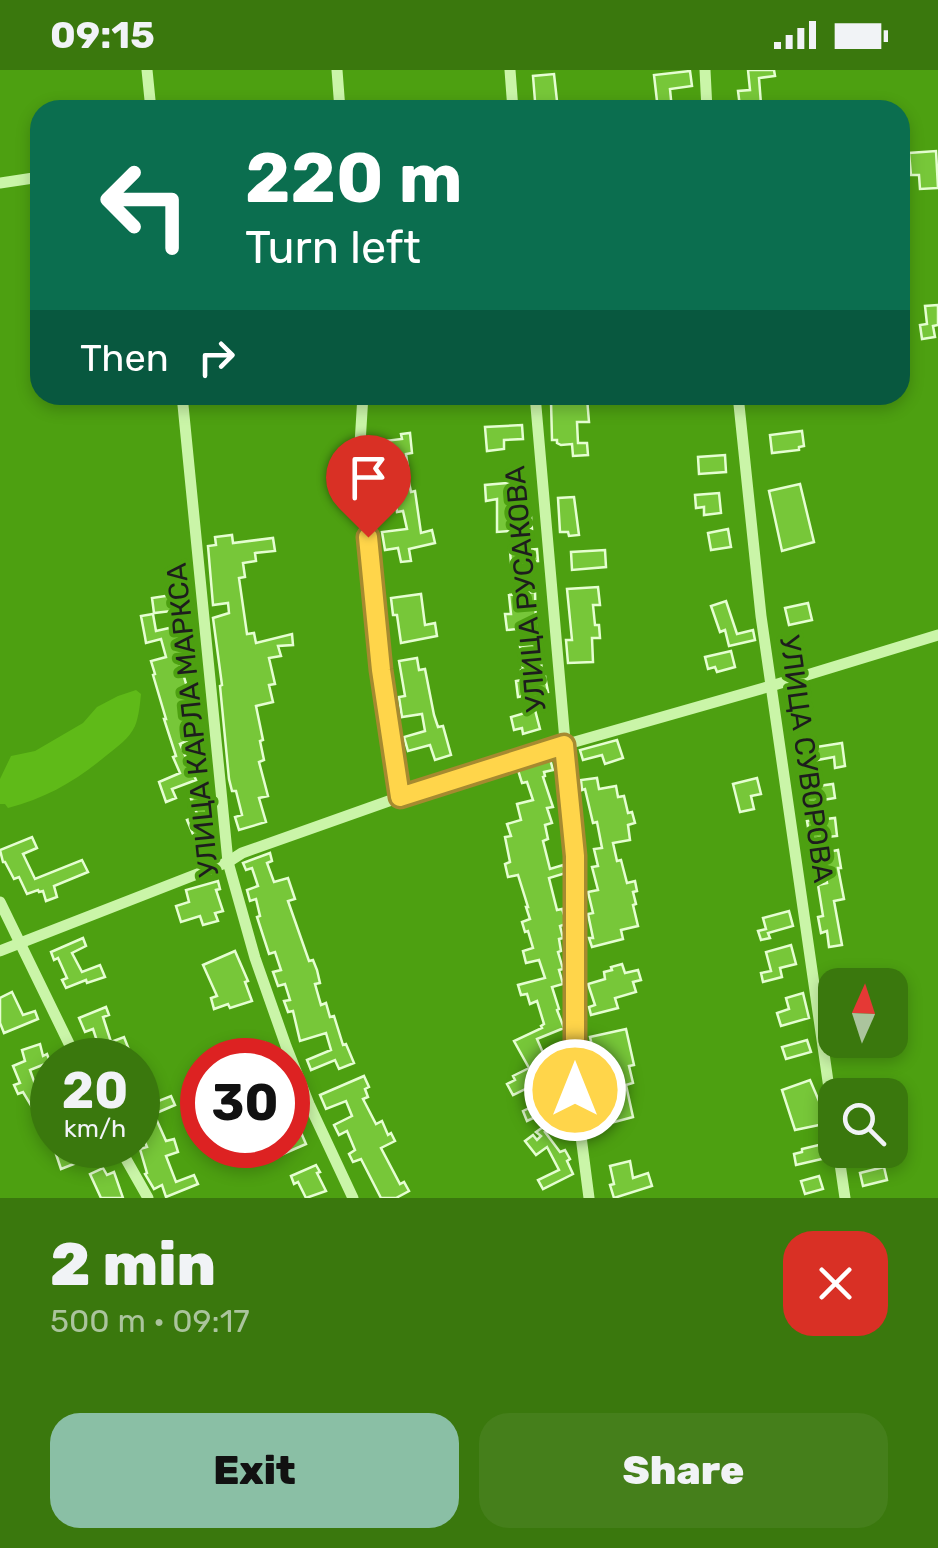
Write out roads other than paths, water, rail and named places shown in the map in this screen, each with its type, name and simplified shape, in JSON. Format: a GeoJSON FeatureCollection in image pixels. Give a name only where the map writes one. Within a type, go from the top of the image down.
{"type":"FeatureCollection","features":[{"type":"Feature","properties":{"kind":"street"},"geometry":{"type":"LineString","coordinates":[[147,70],[150,100]]}},
{"type":"Feature","properties":{"kind":"street"},"geometry":{"type":"LineString","coordinates":[[338,70],[340,100]]}},
{"type":"Feature","properties":{"kind":"street"},"geometry":{"type":"LineString","coordinates":[[510,70],[512,100]]}},
{"type":"Feature","properties":{"kind":"street"},"geometry":{"type":"LineString","coordinates":[[704,70],[706,100]]}},
{"type":"Feature","properties":{"kind":"street"},"geometry":{"type":"LineString","coordinates":[[0,183],[30,178]]}},
{"type":"Feature","properties":{"kind":"street","name":"УЛИЦА КАРЛА МАРКСА"},"geometry":{"type":"LineString","coordinates":[[183,405],[228,862],[255,958],[286,1046],[353,1198]]}},
{"type":"Feature","properties":{"kind":"street"},"geometry":{"type":"LineString","coordinates":[[362,405],[360,444],[377,634],[400,797]]}},
{"type":"Feature","properties":{"kind":"street","name":"УЛИЦА РУСАКОВА"},"geometry":{"type":"LineString","coordinates":[[536,405],[575,856],[575,1090],[589,1198]]}},
{"type":"Feature","properties":{"kind":"street","name":"УЛИЦА СУВОРОВА"},"geometry":{"type":"LineString","coordinates":[[739,405],[771,686],[828,1078]]}},
{"type":"Feature","properties":{"kind":"street"},"geometry":{"type":"LineString","coordinates":[[0,951],[228,862],[242,852],[400,797],[938,635]]}},
{"type":"Feature","properties":{"kind":"street"},"geometry":{"type":"LineString","coordinates":[[0,902],[66,1038]]}},
{"type":"Feature","properties":{"kind":"street"},"geometry":{"type":"LineString","coordinates":[[131,1168],[148,1198]]}},
{"type":"Feature","properties":{"kind":"street"},"geometry":{"type":"LineString","coordinates":[[841,1168],[845,1198]]}}]}
